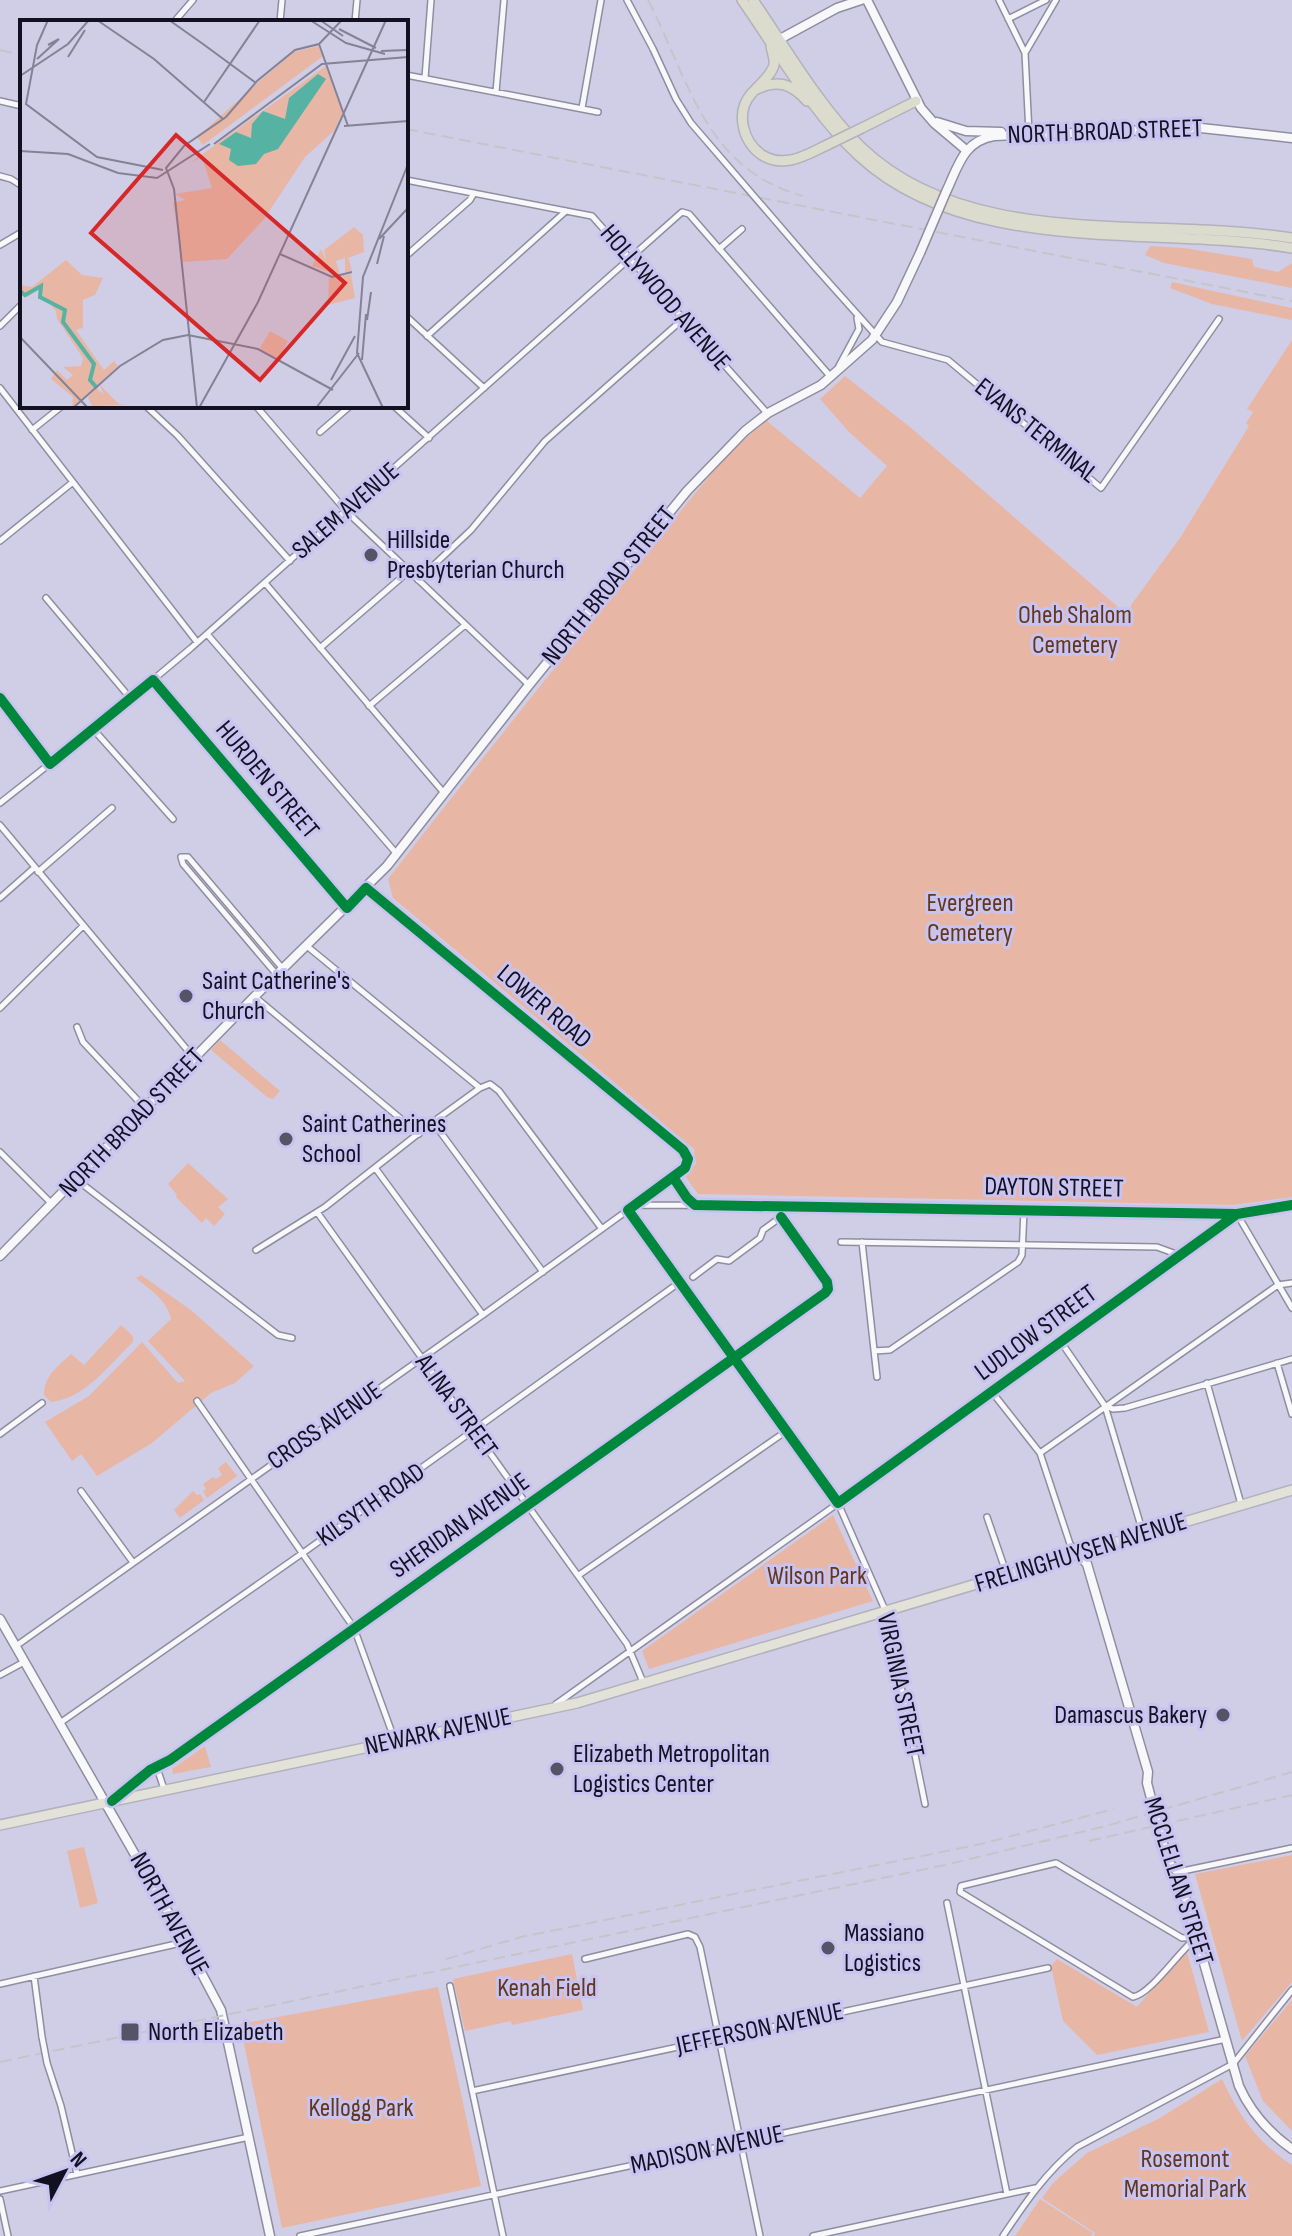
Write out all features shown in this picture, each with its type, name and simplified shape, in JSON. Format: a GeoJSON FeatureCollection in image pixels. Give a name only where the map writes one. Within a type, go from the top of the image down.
{"type":"FeatureCollection","features":[{"type":"Feature","properties":{"kind":"highway"},"geometry":{"type":"LineString","coordinates":[[742,0],[828,123]]}},
{"type":"Feature","properties":{"kind":"highway"},"geometry":{"type":"LineString","coordinates":[[753,0],[854,140],[896,175],[936,196],[985,210],[1045,220],[1292,238]]}},
{"type":"Feature","properties":{"kind":"highway"},"geometry":{"type":"LineString","coordinates":[[767,36],[774,64],[745,104],[743,121],[749,141],[769,158],[786,161],[803,157],[916,101]]}},
{"type":"Feature","properties":{"kind":"highway"},"geometry":{"type":"LineString","coordinates":[[754,91],[773,83],[798,91],[859,157],[886,178],[916,195],[958,212],[1073,232],[1292,248]]}},
{"type":"Feature","properties":{"kind":"main road"},"geometry":{"type":"LineString","coordinates":[[780,39],[827,13],[864,0],[916,101],[928,117],[966,150]]}},
{"type":"Feature","properties":{"kind":"main road"},"geometry":{"type":"LineString","coordinates":[[928,117],[966,131],[991,130],[1010,134]]}},
{"type":"Feature","properties":{"kind":"main road","name":"NORTH BROAD STREET"},"geometry":{"type":"LineString","coordinates":[[0,1256],[397,854],[687,491],[745,431],[768,413],[797,399],[834,374],[875,336],[897,302],[966,150],[982,138],[1029,133],[1201,128],[1292,138]]}},
{"type":"Feature","properties":{"kind":"main road","name":"FRELINGHUYSEN AVENUE"},"geometry":{"type":"LineString","coordinates":[[870,1617],[1292,1490]]}},
{"type":"Feature","properties":{"kind":"main road","name":"MCCLELLAN STREET"},"geometry":{"type":"LineString","coordinates":[[1077,1553],[1087,1564],[1148,1772],[1147,1783],[1168,1862],[1178,1872],[1239,2086],[1251,2110],[1274,2136],[1292,2149]]}},
{"type":"Feature","properties":{"kind":"main road","name":"NEWARK AVENUE"},"geometry":{"type":"LineString","coordinates":[[0,1825],[550,1709],[870,1617]]}},
{"type":"Feature","properties":{"kind":"main road","name":"NORTH AVENUE"},"geometry":{"type":"LineString","coordinates":[[0,1619],[109,1802],[221,2010],[270,2236]]}},
{"type":"Feature","properties":{"kind":"street"},"geometry":{"type":"LineString","coordinates":[[176,20],[193,0]]}},
{"type":"Feature","properties":{"kind":"street"},"geometry":{"type":"LineString","coordinates":[[280,20],[282,0]]}},
{"type":"Feature","properties":{"kind":"street"},"geometry":{"type":"LineString","coordinates":[[355,20],[357,0]]}},
{"type":"Feature","properties":{"kind":"street"},"geometry":{"type":"LineString","coordinates":[[425,78],[431,0]]}},
{"type":"Feature","properties":{"kind":"street"},"geometry":{"type":"LineString","coordinates":[[496,92],[504,0]]}},
{"type":"Feature","properties":{"kind":"street"},"geometry":{"type":"LineString","coordinates":[[582,108],[601,0]]}},
{"type":"Feature","properties":{"kind":"street"},"geometry":{"type":"LineString","coordinates":[[627,0],[691,123],[875,336]]}},
{"type":"Feature","properties":{"kind":"street"},"geometry":{"type":"LineString","coordinates":[[999,0],[1025,53],[1029,133]]}},
{"type":"Feature","properties":{"kind":"street"},"geometry":{"type":"LineString","coordinates":[[1008,19],[1046,0]]}},
{"type":"Feature","properties":{"kind":"street"},"geometry":{"type":"LineString","coordinates":[[1025,53],[1056,0]]}},
{"type":"Feature","properties":{"kind":"street"},"geometry":{"type":"LineString","coordinates":[[408,75],[598,112]]}},
{"type":"Feature","properties":{"kind":"street"},"geometry":{"type":"LineString","coordinates":[[0,101],[20,106]]}},
{"type":"Feature","properties":{"kind":"street"},"geometry":{"type":"LineString","coordinates":[[0,176],[20,185]]}},
{"type":"Feature","properties":{"kind":"street","name":"HOLLYWOOD AVENUE"},"geometry":{"type":"LineString","coordinates":[[408,180],[592,216],[768,413]]}},
{"type":"Feature","properties":{"kind":"street"},"geometry":{"type":"LineString","coordinates":[[408,254],[470,200],[474,193]]}},
{"type":"Feature","properties":{"kind":"street"},"geometry":{"type":"LineString","coordinates":[[427,336],[566,210]]}},
{"type":"Feature","properties":{"kind":"street","name":"SALEM AVENUE"},"geometry":{"type":"LineString","coordinates":[[0,803],[207,634],[629,257],[684,212],[719,249]]}},
{"type":"Feature","properties":{"kind":"street"},"geometry":{"type":"LineString","coordinates":[[742,229],[719,249],[834,374],[859,329],[855,313]]}},
{"type":"Feature","properties":{"kind":"street"},"geometry":{"type":"LineString","coordinates":[[0,245],[20,233]]}},
{"type":"Feature","properties":{"kind":"street"},"geometry":{"type":"LineString","coordinates":[[0,326],[20,306]]}},
{"type":"Feature","properties":{"kind":"street"},"geometry":{"type":"LineString","coordinates":[[408,318],[484,388]]}},
{"type":"Feature","properties":{"kind":"street","name":"EVANS TERMINAL"},"geometry":{"type":"LineString","coordinates":[[875,336],[889,345],[941,356],[951,362],[1101,488],[1219,319]]}},
{"type":"Feature","properties":{"kind":"street"},"geometry":{"type":"LineString","coordinates":[[418,580],[471,530],[545,441],[682,320]]}},
{"type":"Feature","properties":{"kind":"street"},"geometry":{"type":"LineString","coordinates":[[1,392],[197,642]]}},
{"type":"Feature","properties":{"kind":"street"},"geometry":{"type":"LineString","coordinates":[[32,430],[60,408]]}},
{"type":"Feature","properties":{"kind":"street"},"geometry":{"type":"LineString","coordinates":[[148,408],[178,436],[290,561]]}},
{"type":"Feature","properties":{"kind":"street"},"geometry":{"type":"LineString","coordinates":[[258,408],[346,511],[529,685]]}},
{"type":"Feature","properties":{"kind":"street"},"geometry":{"type":"LineString","coordinates":[[320,432],[348,408]]}},
{"type":"Feature","properties":{"kind":"street"},"geometry":{"type":"LineString","coordinates":[[396,408],[429,438]]}},
{"type":"Feature","properties":{"kind":"street"},"geometry":{"type":"LineString","coordinates":[[0,541],[73,482]]}},
{"type":"Feature","properties":{"kind":"street"},"geometry":{"type":"LineString","coordinates":[[320,648],[409,571]]}},
{"type":"Feature","properties":{"kind":"street"},"geometry":{"type":"LineString","coordinates":[[265,583],[444,793]]}},
{"type":"Feature","properties":{"kind":"street"},"geometry":{"type":"LineString","coordinates":[[46,598],[131,699]]}},
{"type":"Feature","properties":{"kind":"street"},"geometry":{"type":"LineString","coordinates":[[369,706],[465,625]]}},
{"type":"Feature","properties":{"kind":"street"},"geometry":{"type":"LineString","coordinates":[[207,634],[397,854]]}},
{"type":"Feature","properties":{"kind":"street","name":"HURDEN STREET"},"geometry":{"type":"LineString","coordinates":[[153,680],[347,908]]}},
{"type":"Feature","properties":{"kind":"street"},"geometry":{"type":"LineString","coordinates":[[0,698],[50,764]]}},
{"type":"Feature","properties":{"kind":"street"},"geometry":{"type":"LineString","coordinates":[[94,729],[173,819]]}},
{"type":"Feature","properties":{"kind":"street"},"geometry":{"type":"LineString","coordinates":[[0,898],[112,808]]}},
{"type":"Feature","properties":{"kind":"street"},"geometry":{"type":"LineString","coordinates":[[0,825],[194,1058]]}},
{"type":"Feature","properties":{"kind":"street"},"geometry":{"type":"LineString","coordinates":[[181,857],[188,857],[280,972],[241,932],[183,864],[181,857]]}},
{"type":"Feature","properties":{"kind":"street","name":"LOWER ROAD"},"geometry":{"type":"LineString","coordinates":[[366,888],[683,1150],[687,1163]]}},
{"type":"Feature","properties":{"kind":"street"},"geometry":{"type":"LineString","coordinates":[[210,895],[216,890]]}},
{"type":"Feature","properties":{"kind":"street"},"geometry":{"type":"LineString","coordinates":[[0,1008],[83,926]]}},
{"type":"Feature","properties":{"kind":"street"},"geometry":{"type":"LineString","coordinates":[[241,932],[247,927]]}},
{"type":"Feature","properties":{"kind":"street"},"geometry":{"type":"LineString","coordinates":[[308,947],[480,1088]]}},
{"type":"Feature","properties":{"kind":"street"},"geometry":{"type":"LineString","coordinates":[[255,996],[419,1134]]}},
{"type":"Feature","properties":{"kind":"street"},"geometry":{"type":"LineString","coordinates":[[77,1027],[83,1042],[146,1108]]}},
{"type":"Feature","properties":{"kind":"street"},"geometry":{"type":"LineString","coordinates":[[256,1250],[317,1212],[433,1122],[490,1084],[499,1091],[602,1229]]}},
{"type":"Feature","properties":{"kind":"street"},"geometry":{"type":"LineString","coordinates":[[433,1122],[543,1272]]}},
{"type":"Feature","properties":{"kind":"street"},"geometry":{"type":"LineString","coordinates":[[0,1152],[53,1204]]}},
{"type":"Feature","properties":{"kind":"street","name":"CROSS AVENUE"},"geometry":{"type":"LineString","coordinates":[[16,1646],[543,1272],[673,1177],[687,1163]]}},
{"type":"Feature","properties":{"kind":"street"},"geometry":{"type":"LineString","coordinates":[[376,1169],[483,1315]]}},
{"type":"Feature","properties":{"kind":"street"},"geometry":{"type":"LineString","coordinates":[[673,1177],[695,1205]]}},
{"type":"Feature","properties":{"kind":"street"},"geometry":{"type":"LineString","coordinates":[[77,1180],[278,1335],[292,1338]]}},
{"type":"Feature","properties":{"kind":"street"},"geometry":{"type":"LineString","coordinates":[[631,1208],[695,1205],[781,1207],[781,1217],[763,1230],[760,1238],[729,1261],[717,1259],[693,1277]]}},
{"type":"Feature","properties":{"kind":"street","name":"DAYTON STREET"},"geometry":{"type":"LineString","coordinates":[[781,1207],[1237,1214],[1292,1205]]}},
{"type":"Feature","properties":{"kind":"street","name":"VIRGINIA STREET"},"geometry":{"type":"LineString","coordinates":[[631,1208],[838,1503],[886,1612],[925,1804]]}},
{"type":"Feature","properties":{"kind":"street"},"geometry":{"type":"LineString","coordinates":[[874,1351],[890,1350],[1018,1262],[1022,1255],[1024,1210]]}},
{"type":"Feature","properties":{"kind":"street","name":"ALINA STREET"},"geometry":{"type":"LineString","coordinates":[[317,1212],[632,1651],[643,1682]]}},
{"type":"Feature","properties":{"kind":"street"},"geometry":{"type":"LineString","coordinates":[[1237,1214],[1292,1308]]}},
{"type":"Feature","properties":{"kind":"street","name":"LUDLOW STREET"},"geometry":{"type":"LineString","coordinates":[[550,1709],[1237,1214]]}},
{"type":"Feature","properties":{"kind":"street","name":"SHERIDAN AVENUE"},"geometry":{"type":"LineString","coordinates":[[109,1802],[825,1293],[827,1282],[781,1217]]}},
{"type":"Feature","properties":{"kind":"street"},"geometry":{"type":"LineString","coordinates":[[841,1242],[1157,1247],[1180,1255]]}},
{"type":"Feature","properties":{"kind":"street"},"geometry":{"type":"LineString","coordinates":[[862,1242],[877,1377]]}},
{"type":"Feature","properties":{"kind":"street","name":"KILSYTH ROAD"},"geometry":{"type":"LineString","coordinates":[[60,1723],[680,1282]]}},
{"type":"Feature","properties":{"kind":"street"},"geometry":{"type":"LineString","coordinates":[[1040,1453],[1278,1285],[1292,1283]]}},
{"type":"Feature","properties":{"kind":"street"},"geometry":{"type":"LineString","coordinates":[[1061,1342],[1105,1406],[1143,1534]]}},
{"type":"Feature","properties":{"kind":"street"},"geometry":{"type":"LineString","coordinates":[[1105,1406],[1125,1408],[1292,1359]]}},
{"type":"Feature","properties":{"kind":"street"},"geometry":{"type":"LineString","coordinates":[[1277,1363],[1292,1414]]}},
{"type":"Feature","properties":{"kind":"street"},"geometry":{"type":"LineString","coordinates":[[1207,1383],[1242,1505]]}},
{"type":"Feature","properties":{"kind":"street"},"geometry":{"type":"LineString","coordinates":[[992,1392],[1040,1453],[1070,1544],[1077,1553]]}},
{"type":"Feature","properties":{"kind":"street"},"geometry":{"type":"LineString","coordinates":[[197,1401],[354,1628],[395,1741]]}},
{"type":"Feature","properties":{"kind":"street"},"geometry":{"type":"LineString","coordinates":[[0,1434],[42,1403]]}},
{"type":"Feature","properties":{"kind":"street"},"geometry":{"type":"LineString","coordinates":[[579,1575],[786,1432]]}},
{"type":"Feature","properties":{"kind":"street"},"geometry":{"type":"LineString","coordinates":[[81,1491],[132,1561]]}},
{"type":"Feature","properties":{"kind":"street"},"geometry":{"type":"LineString","coordinates":[[987,1517],[1007,1575]]}},
{"type":"Feature","properties":{"kind":"street"},"geometry":{"type":"LineString","coordinates":[[0,1675],[25,1662]]}},
{"type":"Feature","properties":{"kind":"street"},"geometry":{"type":"LineString","coordinates":[[157,1768],[164,1789]]}},
{"type":"Feature","properties":{"kind":"street"},"geometry":{"type":"LineString","coordinates":[[1178,1872],[1292,1848]]}},
{"type":"Feature","properties":{"kind":"street"},"geometry":{"type":"LineString","coordinates":[[1056,1863],[1182,1938],[1197,1937],[1137,1997],[1127,1995],[967,1897],[960,1892],[961,1886],[1056,1863]]}},
{"type":"Feature","properties":{"kind":"street"},"geometry":{"type":"LineString","coordinates":[[947,1903],[1007,2194]]}},
{"type":"Feature","properties":{"kind":"street"},"geometry":{"type":"LineString","coordinates":[[585,1959],[693,1935],[700,1947],[760,2236]]}},
{"type":"Feature","properties":{"kind":"street"},"geometry":{"type":"LineString","coordinates":[[0,1984],[185,1942]]}},
{"type":"Feature","properties":{"kind":"street","name":"JEFFERSON AVENUE"},"geometry":{"type":"LineString","coordinates":[[472,2091],[1048,1968]]}},
{"type":"Feature","properties":{"kind":"street"},"geometry":{"type":"LineString","coordinates":[[34,1976],[47,2063],[77,2174]]}},
{"type":"Feature","properties":{"kind":"street"},"geometry":{"type":"LineString","coordinates":[[450,1986],[503,2236]]}},
{"type":"Feature","properties":{"kind":"street"},"geometry":{"type":"LineString","coordinates":[[1003,2236],[1036,2188],[1077,2147],[1233,2064],[1292,1990]]}},
{"type":"Feature","properties":{"kind":"street","name":"MADISON AVENUE"},"geometry":{"type":"LineString","coordinates":[[300,2236],[1226,2039]]}},
{"type":"Feature","properties":{"kind":"street"},"geometry":{"type":"LineString","coordinates":[[0,2191],[250,2137]]}},
{"type":"Feature","properties":{"kind":"street"},"geometry":{"type":"LineString","coordinates":[[813,2236],[1036,2188]]}},
{"type":"Feature","properties":{"kind":"street"},"geometry":{"type":"LineString","coordinates":[[0,2199],[8,2236]]}},
{"type":"Feature","properties":{"kind":"green space"},"geometry":{"type":"Polygon","coordinates":[[[1150,246],[1252,259],[1254,267],[1278,272],[1292,263],[1292,288],[1164,263],[1145,255],[1150,246]]]}},
{"type":"Feature","properties":{"kind":"green space"},"geometry":{"type":"Polygon","coordinates":[[[1172,282],[1292,308],[1292,320],[1212,304],[1170,288],[1172,282]]]}},
{"type":"Feature","properties":{"kind":"green space","name":"Evergreen Cemetery"},"geometry":{"type":"Polygon","coordinates":[[[1292,340],[1292,1197],[1233,1205],[698,1194],[685,1176],[696,1164],[694,1149],[393,898],[388,879],[699,488],[733,451],[767,421],[860,498],[887,466],[850,433],[820,399],[845,376],[910,427],[1125,613],[1130,628],[1131,605],[1180,538],[1249,426],[1246,423],[1253,412],[1247,409],[1292,340]]]}},
{"type":"Feature","properties":{"kind":"green space"},"geometry":{"type":"Polygon","coordinates":[[[220,1040],[280,1091],[273,1099],[211,1050],[220,1040]]]}},
{"type":"Feature","properties":{"kind":"green space"},"geometry":{"type":"Polygon","coordinates":[[[188,1163],[228,1199],[218,1207],[225,1214],[214,1226],[206,1218],[202,1223],[176,1197],[168,1184],[188,1163]]]}},
{"type":"Feature","properties":{"kind":"green space"},"geometry":{"type":"Polygon","coordinates":[[[141,1275],[191,1310],[254,1366],[235,1383],[211,1393],[152,1443],[97,1476],[81,1454],[72,1461],[45,1422],[89,1396],[142,1342],[178,1383],[185,1381],[148,1341],[171,1319],[162,1301],[136,1278],[141,1275]]]}},
{"type":"Feature","properties":{"kind":"green space"},"geometry":{"type":"Polygon","coordinates":[[[121,1325],[133,1336],[133,1342],[96,1379],[64,1399],[51,1402],[44,1395],[49,1377],[71,1354],[84,1365],[121,1325]]]}},
{"type":"Feature","properties":{"kind":"green space"},"geometry":{"type":"Polygon","coordinates":[[[226,1462],[237,1476],[207,1498],[203,1484],[222,1475],[218,1468],[226,1462]]]}},
{"type":"Feature","properties":{"kind":"green space"},"geometry":{"type":"Polygon","coordinates":[[[193,1491],[204,1500],[180,1518],[174,1510],[193,1491]]]}},
{"type":"Feature","properties":{"kind":"green space","name":"Wilson Park"},"geometry":{"type":"Polygon","coordinates":[[[833,1515],[873,1601],[649,1669],[642,1651],[833,1515]]]}},
{"type":"Feature","properties":{"kind":"green space"},"geometry":{"type":"Polygon","coordinates":[[[205,1746],[211,1767],[173,1774],[172,1769],[205,1746]]]}},
{"type":"Feature","properties":{"kind":"green space"},"geometry":{"type":"Polygon","coordinates":[[[84,1847],[98,1903],[80,1908],[67,1851],[84,1847]]]}},
{"type":"Feature","properties":{"kind":"green space"},"geometry":{"type":"Polygon","coordinates":[[[1292,1855],[1292,1982],[1242,2041],[1195,1874],[1292,1855]]]}},
{"type":"Feature","properties":{"kind":"green space"},"geometry":{"type":"Polygon","coordinates":[[[1184,1951],[1187,1952],[1209,2032],[1097,2055],[1063,2021],[1051,1966],[1057,1959],[1137,2007],[1184,1951]]]}},
{"type":"Feature","properties":{"kind":"green space","name":"Kenah Field"},"geometry":{"type":"Polygon","coordinates":[[[572,1954],[583,2010],[465,2031],[453,1979],[572,1954]]]}},
{"type":"Feature","properties":{"kind":"green space","name":"Kellogg Park"},"geometry":{"type":"Polygon","coordinates":[[[438,1987],[481,2186],[282,2228],[240,2024],[438,1987]]]}},
{"type":"Feature","properties":{"kind":"green space"},"geometry":{"type":"Polygon","coordinates":[[[1292,2000],[1292,2131],[1263,2101],[1245,2056],[1292,2000]]]}},
{"type":"Feature","properties":{"kind":"green space","name":"Rosemont Memorial Park"},"geometry":{"type":"Polygon","coordinates":[[[1222,2079],[1250,2127],[1268,2147],[1292,2165],[1292,2236],[1094,2236],[1095,2233],[1042,2198],[1054,2182],[1087,2153],[1160,2118],[1222,2079]]]}},
{"type":"Feature","properties":{"kind":"green space"},"geometry":{"type":"Polygon","coordinates":[[[1040,2199],[1093,2233],[1091,2236],[1015,2236],[1040,2199]]]}},
{"type":"Feature","properties":{"kind":"railway"},"geometry":{"type":"LineString","coordinates":[[648,0],[689,90],[721,143],[743,165],[770,183],[803,196]]}},
{"type":"Feature","properties":{"kind":"railway"},"geometry":{"type":"LineString","coordinates":[[0,50],[20,55]]}},
{"type":"Feature","properties":{"kind":"railway"},"geometry":{"type":"LineString","coordinates":[[408,129],[1292,301]]}},
{"type":"Feature","properties":{"kind":"railway"},"geometry":{"type":"LineString","coordinates":[[0,2062],[945,1865],[1106,1826],[1292,1772]]}},
{"type":"Feature","properties":{"kind":"railway"},"geometry":{"type":"LineString","coordinates":[[1089,1841],[1292,1795]]}},
{"type":"Feature","properties":{"kind":"railway"},"geometry":{"type":"LineString","coordinates":[[446,1959],[521,1937],[981,1844],[1114,1809]]}},
{"type":"Feature","properties":{"kind":"cycle path"},"geometry":{"type":"LineString","coordinates":[[0,698],[50,764],[153,680],[347,908],[366,888],[683,1150],[688,1159],[685,1168],[628,1210],[838,1503],[1237,1214]]}},
{"type":"Feature","properties":{"kind":"cycle path"},"geometry":{"type":"LineString","coordinates":[[673,1177],[695,1205],[1237,1214],[1292,1205]]}},
{"type":"Feature","properties":{"kind":"cycle path"},"geometry":{"type":"LineString","coordinates":[[112,1801],[150,1770],[170,1760],[825,1293],[827,1282],[781,1217]]}},
{"type":"Feature","properties":{"kind":"place","name":"Hillside Presbyterian Church"},"geometry":{"type":"Point","coordinates":[371,555]}},
{"type":"Feature","properties":{"kind":"place","name":"Saint Catherine's Church"},"geometry":{"type":"Point","coordinates":[186,996]}},
{"type":"Feature","properties":{"kind":"place","name":"Saint Catherines School"},"geometry":{"type":"Point","coordinates":[286,1139]}},
{"type":"Feature","properties":{"kind":"place","name":"Damascus Bakery"},"geometry":{"type":"Point","coordinates":[1223,1715]}},
{"type":"Feature","properties":{"kind":"place","name":"Elizabeth Metropolitan Logistics Center"},"geometry":{"type":"Point","coordinates":[557,1769]}},
{"type":"Feature","properties":{"kind":"place","name":"Massiano Logistics"},"geometry":{"type":"Point","coordinates":[828,1948]}},
{"type":"Feature","properties":{"kind":"place","name":"North Elizabeth"},"geometry":{"type":"Point","coordinates":[130,2032]}},
{"type":"Feature","properties":{"kind":"park label","name":"Oheb Shalom Cemetery"},"geometry":{"type":"Point","coordinates":[1075,630]}}]}
